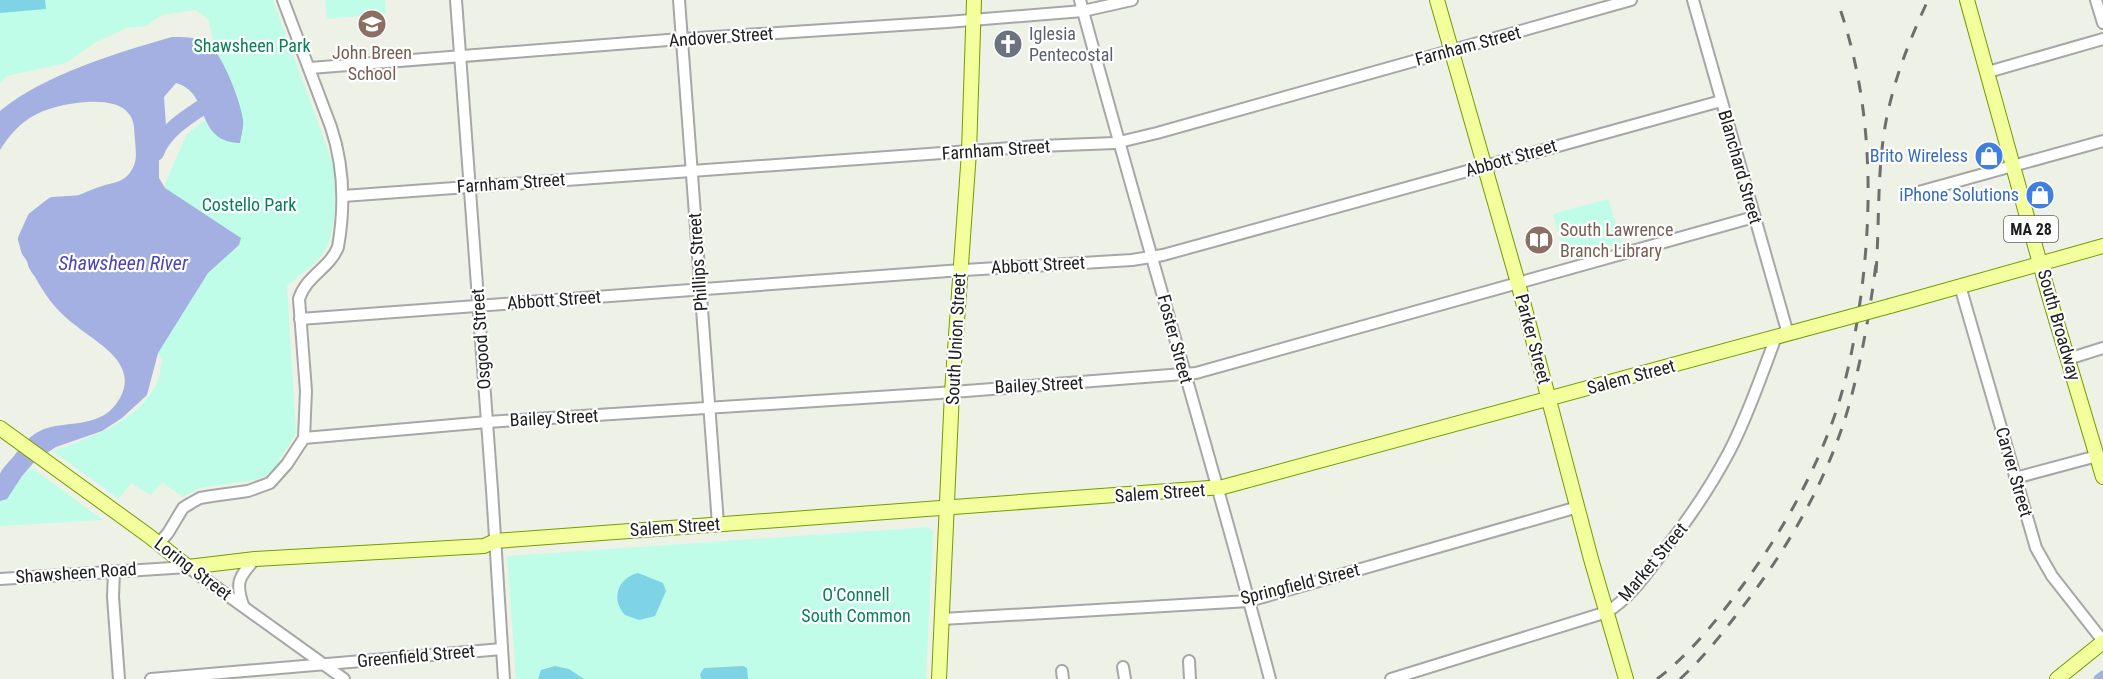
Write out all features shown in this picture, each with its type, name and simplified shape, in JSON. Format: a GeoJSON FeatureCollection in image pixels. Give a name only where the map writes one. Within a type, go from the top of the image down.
{"type":"FeatureCollection","features":[{"type":"Feature","properties":{"kind":"main road","name":"South Union Street"},"geometry":{"type":"LineString","coordinates":[[939,679],[952,392],[969,152],[974,0]]}},
{"type":"Feature","properties":{"kind":"main road","name":"Parker Street"},"geometry":{"type":"LineString","coordinates":[[1437,0],[1518,283],[1626,679]]}},
{"type":"Feature","properties":{"kind":"main road","name":"South Broadway"},"geometry":{"type":"LineString","coordinates":[[1967,0],[2040,264],[2100,456],[2103,477]]}},
{"type":"Feature","properties":{"kind":"main road","name":"Salem Street"},"geometry":{"type":"LineString","coordinates":[[188,567],[255,560],[484,546],[495,541],[1217,488],[1786,335],[2103,246]]}},
{"type":"Feature","properties":{"kind":"main road","name":"Loring Street"},"geometry":{"type":"LineString","coordinates":[[0,428],[159,543],[188,567]]}},
{"type":"Feature","properties":{"kind":"main road"},"geometry":{"type":"LineString","coordinates":[[2057,679],[2103,641]]}},
{"type":"Feature","properties":{"kind":"street"},"geometry":{"type":"LineString","coordinates":[[159,543],[183,508],[191,503],[206,497],[248,491],[270,483],[287,464],[304,438],[306,391],[300,299],[302,290],[318,270],[335,255],[338,247],[343,196],[336,143],[283,0]]}},
{"type":"Feature","properties":{"kind":"street","name":"Osgood Street"},"geometry":{"type":"LineString","coordinates":[[456,0],[504,679]]}},
{"type":"Feature","properties":{"kind":"street","name":"Phillips Street"},"geometry":{"type":"LineString","coordinates":[[679,0],[718,524]]}},
{"type":"Feature","properties":{"kind":"street","name":"Andover Street"},"geometry":{"type":"LineString","coordinates":[[310,68],[682,39],[973,20],[1132,0]]}},
{"type":"Feature","properties":{"kind":"street","name":"Farnham Street"},"geometry":{"type":"LineString","coordinates":[[343,196],[1119,142],[1631,0]]}},
{"type":"Feature","properties":{"kind":"street","name":"Blanchard Street"},"geometry":{"type":"LineString","coordinates":[[1693,0],[1786,335]]}},
{"type":"Feature","properties":{"kind":"street"},"geometry":{"type":"LineString","coordinates":[[2096,0],[2103,23]]}},
{"type":"Feature","properties":{"kind":"street","name":"Foster Street"},"geometry":{"type":"LineString","coordinates":[[1082,5],[1270,679]]}},
{"type":"Feature","properties":{"kind":"street"},"geometry":{"type":"LineString","coordinates":[[1988,72],[2103,39]]}},
{"type":"Feature","properties":{"kind":"street","name":"Abbott Street"},"geometry":{"type":"LineString","coordinates":[[300,319],[1153,257],[1721,100]]}},
{"type":"Feature","properties":{"kind":"street"},"geometry":{"type":"LineString","coordinates":[[1915,193],[2103,141]]}},
{"type":"Feature","properties":{"kind":"street","name":"Bailey Street"},"geometry":{"type":"LineString","coordinates":[[304,438],[487,422],[952,392],[1196,373],[1754,217]]}},
{"type":"Feature","properties":{"kind":"street","name":"Carver Street"},"geometry":{"type":"LineString","coordinates":[[1960,286],[2036,548],[2043,564],[2103,641]]}},
{"type":"Feature","properties":{"kind":"street","name":"Market Street"},"geometry":{"type":"LineString","coordinates":[[1391,679],[1607,612],[1621,603],[1640,583],[1694,512],[1730,451],[1752,400],[1786,335]]}},
{"type":"Feature","properties":{"kind":"street"},"geometry":{"type":"LineString","coordinates":[[2068,359],[2103,348]]}},
{"type":"Feature","properties":{"kind":"street"},"geometry":{"type":"LineString","coordinates":[[2015,478],[2100,456]]}},
{"type":"Feature","properties":{"kind":"street","name":"Springfield Street"},"geometry":{"type":"LineString","coordinates":[[942,619],[1249,601],[1578,507]]}},
{"type":"Feature","properties":{"kind":"street"},"geometry":{"type":"LineString","coordinates":[[243,605],[238,586],[244,572],[255,560]]}},
{"type":"Feature","properties":{"kind":"street","name":"Shawsheen Road"},"geometry":{"type":"LineString","coordinates":[[0,579],[188,567]]}},
{"type":"Feature","properties":{"kind":"street","name":"Loring Street"},"geometry":{"type":"LineString","coordinates":[[188,567],[344,679]]}},
{"type":"Feature","properties":{"kind":"street"},"geometry":{"type":"LineString","coordinates":[[114,571],[113,597],[118,679]]}},
{"type":"Feature","properties":{"kind":"street","name":"Greenfield Street"},"geometry":{"type":"LineString","coordinates":[[151,679],[502,649]]}},
{"type":"Feature","properties":{"kind":"street"},"geometry":{"type":"LineString","coordinates":[[1189,661],[1190,679]]}},
{"type":"Feature","properties":{"kind":"street"},"geometry":{"type":"LineString","coordinates":[[1123,667],[1125,679]]}},
{"type":"Feature","properties":{"kind":"green space","name":"Costello Park"},"geometry":{"type":"Polygon","coordinates":[[[0,0],[273,0],[335,169],[336,190],[335,214],[327,247],[314,264],[287,286],[296,433],[274,469],[266,476],[256,480],[200,488],[183,497],[162,482],[151,495],[131,483],[119,499],[53,451],[98,434],[127,418],[149,396],[157,382],[162,359],[152,344],[159,197],[187,134],[202,122],[218,114],[224,84],[208,19],[195,10],[162,15],[146,26],[127,28],[96,42],[66,63],[7,76],[0,83],[0,0]]]}},
{"type":"Feature","properties":{"kind":"green space"},"geometry":{"type":"Polygon","coordinates":[[[325,0],[385,0],[386,14],[327,19],[325,0]]]}},
{"type":"Feature","properties":{"kind":"green space"},"geometry":{"type":"Polygon","coordinates":[[[1608,199],[1622,243],[1566,259],[1553,214],[1608,199]]]}},
{"type":"Feature","properties":{"kind":"green space"},"geometry":{"type":"Polygon","coordinates":[[[32,468],[103,520],[0,526],[0,491],[32,468]]]}},
{"type":"Feature","properties":{"kind":"green space","name":"O'Connell South Common"},"geometry":{"type":"Polygon","coordinates":[[[927,527],[933,531],[926,679],[516,679],[507,556],[927,527]]]}},
{"type":"Feature","properties":{"kind":"shaded area"},"geometry":{"type":"Polygon","coordinates":[[[0,0],[45,0],[46,9],[0,13],[0,0]]]}},
{"type":"Feature","properties":{"kind":"shaded area"},"geometry":{"type":"Polygon","coordinates":[[[638,573],[663,583],[666,591],[655,616],[639,620],[625,615],[620,609],[617,596],[625,579],[638,573]]]}},
{"type":"Feature","properties":{"kind":"shaded area"},"geometry":{"type":"Polygon","coordinates":[[[555,666],[569,669],[584,679],[538,679],[541,670],[555,666]]]}},
{"type":"Feature","properties":{"kind":"shaded area"},"geometry":{"type":"Polygon","coordinates":[[[743,666],[747,668],[748,679],[701,679],[700,674],[704,668],[743,666]]]}},
{"type":"Feature","properties":{"kind":"water","name":"Shawsheen River"},"geometry":{"type":"Polygon","coordinates":[[[172,37],[197,39],[211,46],[224,65],[234,89],[243,126],[240,143],[226,141],[216,135],[209,126],[195,96],[187,88],[176,83],[164,97],[167,141],[159,157],[159,178],[165,188],[241,238],[239,245],[208,273],[158,353],[147,395],[122,418],[102,431],[56,447],[36,460],[7,499],[0,501],[0,474],[31,437],[39,431],[54,426],[96,419],[113,408],[120,398],[124,386],[124,374],[120,364],[113,355],[52,303],[29,268],[26,249],[30,235],[49,213],[77,196],[123,179],[132,170],[136,154],[132,120],[123,108],[115,105],[84,102],[38,113],[24,122],[0,150],[0,111],[38,86],[82,66],[172,37]]]}},
{"type":"Feature","properties":{"kind":"waterway","name":"Shawsheen River"},"geometry":{"type":"LineString","coordinates":[[156,153],[170,131],[207,104],[210,88]]}},
{"type":"Feature","properties":{"kind":"waterway","name":"Shawsheen River"},"geometry":{"type":"LineString","coordinates":[[38,263],[29,250],[26,239],[35,219],[53,205],[84,203]]}},
{"type":"Feature","properties":{"kind":"waterway"},"geometry":{"type":"LineString","coordinates":[[2098,679],[2103,675]]}},
{"type":"Feature","properties":{"kind":"railway"},"geometry":{"type":"LineString","coordinates":[[1657,679],[1680,660],[1712,625],[1767,550],[1814,467],[1842,392],[1861,295],[1868,220],[1868,183],[1867,146],[1857,72],[1837,0]]}},
{"type":"Feature","properties":{"kind":"railway"},"geometry":{"type":"LineString","coordinates":[[1876,273],[1882,145],[1902,63],[1928,0]]}},
{"type":"Feature","properties":{"kind":"railway"},"geometry":{"type":"LineString","coordinates":[[1680,679],[1708,650],[1753,594],[1803,516],[1817,488],[1830,460],[1850,402],[1865,334],[1876,264]]}},
{"type":"Feature","properties":{"kind":"place","name":"John Breen School"},"geometry":{"type":"Point","coordinates":[372,24]}},
{"type":"Feature","properties":{"kind":"place","name":"Iglesia Pentecostal"},"geometry":{"type":"Point","coordinates":[1008,44]}},
{"type":"Feature","properties":{"kind":"place","name":"Brito Wireless"},"geometry":{"type":"Point","coordinates":[1989,156]}},
{"type":"Feature","properties":{"kind":"place","name":"iPhone Solutions"},"geometry":{"type":"Point","coordinates":[2040,195]}},
{"type":"Feature","properties":{"kind":"place","name":"South Lawrence Branch Library"},"geometry":{"type":"Point","coordinates":[1539,240]}},
{"type":"Feature","properties":{"kind":"park label","name":"Shawsheen Park"},"geometry":{"type":"Point","coordinates":[252,46]}}]}
